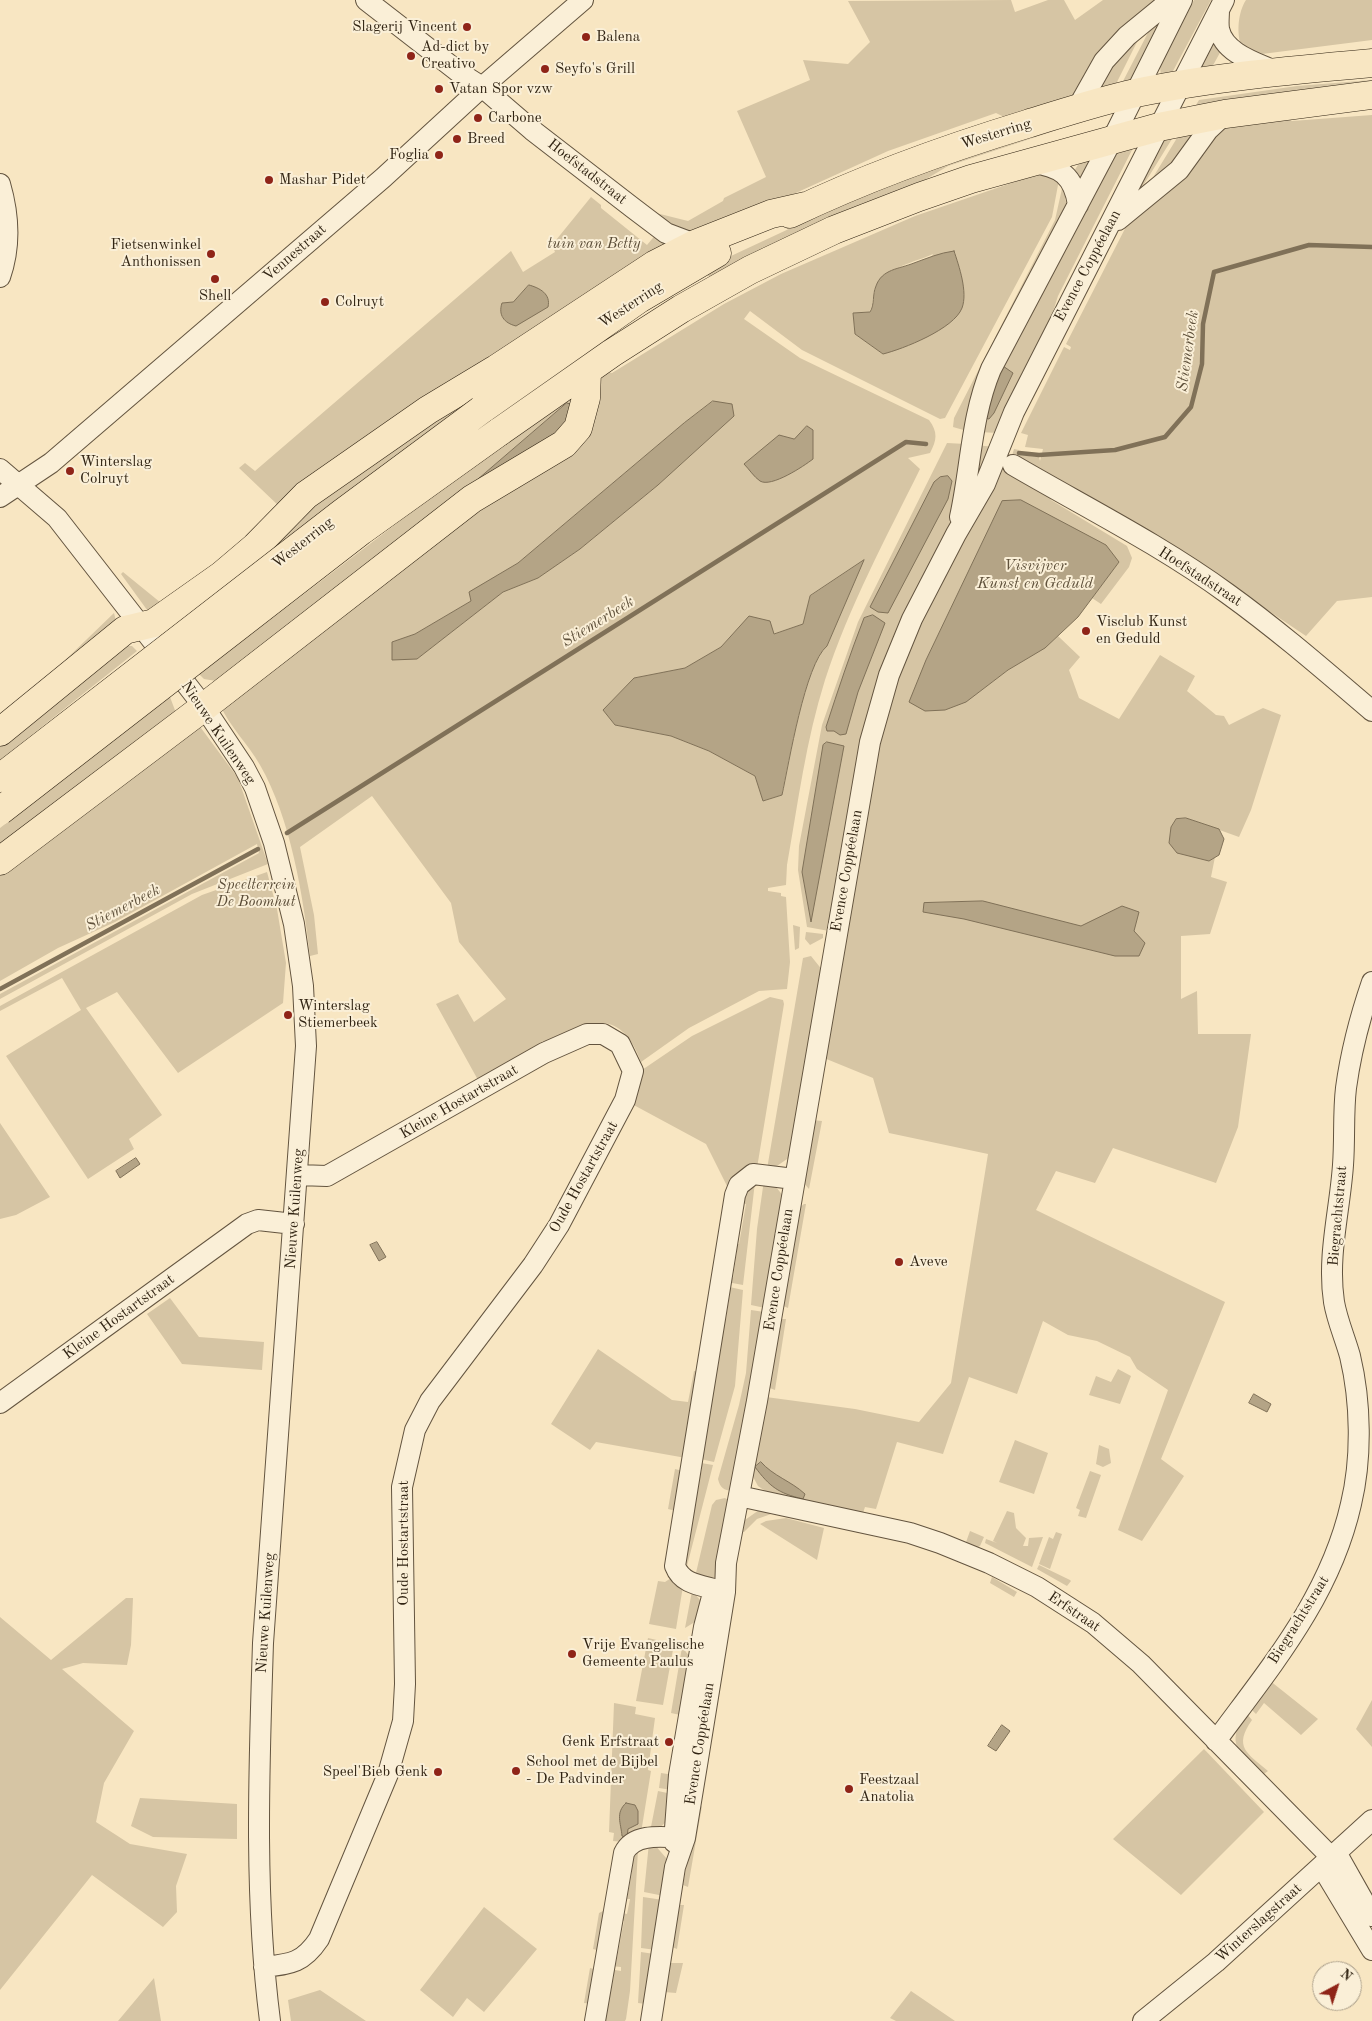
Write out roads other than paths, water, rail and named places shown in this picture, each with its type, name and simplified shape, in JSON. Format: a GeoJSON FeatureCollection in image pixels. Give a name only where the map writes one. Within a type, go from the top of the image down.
{"type":"FeatureCollection","features":[{"type":"Feature","properties":{"kind":"highway","name":"Westerring"},"geometry":{"type":"LineString","coordinates":[[0,778],[342,513],[481,410],[639,299],[696,264],[806,206],[890,169],[970,142],[1136,93],[1277,72],[1372,63]]}},
{"type":"Feature","properties":{"kind":"highway","name":"Westerring"},"geometry":{"type":"LineString","coordinates":[[0,811],[361,531],[587,371],[681,309],[758,266],[834,230],[919,197],[1030,162],[1160,127],[1225,114],[1372,95]]}},
{"type":"Feature","properties":{"kind":"highway"},"geometry":{"type":"LineString","coordinates":[[0,732],[125,630],[154,623],[222,575],[255,546],[306,495],[379,443],[654,265],[695,244],[771,214],[806,206]]}},
{"type":"Feature","properties":{"kind":"highway"},"geometry":{"type":"LineString","coordinates":[[0,861],[204,707],[472,499],[564,444],[578,428],[586,398],[587,371]]}},
{"type":"Feature","properties":{"kind":"street","name":"Hoefstadstraat"},"geometry":{"type":"LineString","coordinates":[[366,0],[482,87],[532,130],[666,233],[695,244]]}},
{"type":"Feature","properties":{"kind":"street","name":"Vennestraat"},"geometry":{"type":"LineString","coordinates":[[0,497],[51,463],[376,183],[482,87],[583,0]]}},
{"type":"Feature","properties":{"kind":"street"},"geometry":{"type":"LineString","coordinates":[[1077,109],[1104,61],[1127,36],[1171,0]]}},
{"type":"Feature","properties":{"kind":"street","name":"Evence Coppéelaan"},"geometry":{"type":"LineString","coordinates":[[956,534],[968,478],[974,423],[984,386],[998,354],[1112,140],[1182,0]]}},
{"type":"Feature","properties":{"kind":"street"},"geometry":{"type":"LineString","coordinates":[[1222,5],[1219,30],[1228,45],[1240,55],[1277,72]]}},
{"type":"Feature","properties":{"kind":"street","name":"Evence Coppéelaan"},"geometry":{"type":"LineString","coordinates":[[651,2021],[720,1590],[739,1496],[870,742],[878,710],[901,643],[956,534],[985,484],[1014,412],[1222,5]]}},
{"type":"Feature","properties":{"kind":"street"},"geometry":{"type":"LineString","coordinates":[[1108,231],[1126,212],[1179,170],[1208,130],[1225,114]]}},
{"type":"Feature","properties":{"kind":"street"},"geometry":{"type":"LineString","coordinates":[[1030,162],[1047,164],[1059,170],[1073,185],[1078,205]]}},
{"type":"Feature","properties":{"kind":"street"},"geometry":{"type":"LineString","coordinates":[[0,184],[6,206],[8,234],[6,258],[0,277]]}},
{"type":"Feature","properties":{"kind":"street","name":"Hoefstadstraat"},"geometry":{"type":"LineString","coordinates":[[1013,465],[1159,550],[1227,593],[1284,637],[1372,712]]}},
{"type":"Feature","properties":{"kind":"street","name":"Nieuwe Kuilenweg"},"geometry":{"type":"LineString","coordinates":[[0,469],[20,484],[57,518],[204,707],[244,767],[255,788],[280,864],[294,924],[303,986],[306,1046],[263,1644],[259,1864],[264,1967],[270,2021]]}},
{"type":"Feature","properties":{"kind":"street","name":"Biegrachtstraat"},"geometry":{"type":"LineString","coordinates":[[1216,1741],[1290,1640],[1321,1590],[1339,1546],[1352,1503],[1358,1452],[1356,1398],[1350,1357],[1334,1302],[1332,1255],[1343,1165],[1346,1090],[1357,1024],[1372,982]]}},
{"type":"Feature","properties":{"kind":"street","name":"Kleine Hostartstraat"},"geometry":{"type":"LineString","coordinates":[[298,1175],[327,1176],[544,1053],[587,1034],[604,1034],[620,1044]]}},
{"type":"Feature","properties":{"kind":"street","name":"Oude Hostartstraat"},"geometry":{"type":"LineString","coordinates":[[264,1967],[293,1963],[309,1954],[319,1939],[388,1774],[403,1721],[405,1684],[402,1487],[416,1430],[430,1400],[533,1265],[559,1225],[621,1109],[633,1071],[620,1044]]}},
{"type":"Feature","properties":{"kind":"street"},"geometry":{"type":"LineString","coordinates":[[720,1590],[688,1583],[677,1572],[675,1566],[735,1195],[739,1185],[753,1174],[794,1179]]}},
{"type":"Feature","properties":{"kind":"street","name":"Kleine Hostartstraat"},"geometry":{"type":"LineString","coordinates":[[0,1403],[247,1224],[258,1220],[294,1224]]}},
{"type":"Feature","properties":{"kind":"street","name":"Erfstraat"},"geometry":{"type":"LineString","coordinates":[[739,1496],[910,1533],[940,1543],[1017,1577],[1093,1623],[1141,1664],[1330,1860]]}},
{"type":"Feature","properties":{"kind":"street","name":"Winterslagstraat"},"geometry":{"type":"LineString","coordinates":[[1143,2021],[1216,1962],[1372,1820]]}},
{"type":"Feature","properties":{"kind":"street"},"geometry":{"type":"LineString","coordinates":[[595,2021],[624,1854],[628,1845],[635,1840],[645,1838],[679,1838]]}},
{"type":"Feature","properties":{"kind":"street"},"geometry":{"type":"LineString","coordinates":[[1330,1860],[1372,1916]]}},
{"type":"Feature","properties":{"kind":"street"},"geometry":{"type":"LineString","coordinates":[[1330,1860],[1372,1950]]}},
{"type":"Feature","properties":{"kind":"water"},"geometry":{"type":"Polygon","coordinates":[[[954,251],[962,279],[964,302],[957,316],[949,323],[915,343],[883,354],[855,334],[853,313],[870,312],[875,289],[882,276],[897,268],[938,254],[954,251]]]}},
{"type":"Feature","properties":{"kind":"water"},"geometry":{"type":"Polygon","coordinates":[[[529,285],[544,292],[548,298],[548,307],[516,326],[512,325],[503,318],[501,311],[502,303],[513,302],[529,285]]]}},
{"type":"Feature","properties":{"kind":"water"},"geometry":{"type":"Polygon","coordinates":[[[1003,366],[1013,373],[994,413],[989,419],[985,418],[990,392],[1003,366]]]}},
{"type":"Feature","properties":{"kind":"water"},"geometry":{"type":"Polygon","coordinates":[[[713,401],[732,404],[734,416],[658,485],[580,549],[538,578],[503,592],[417,659],[392,660],[392,642],[415,634],[471,601],[469,592],[518,563],[684,423],[713,401]]]}},
{"type":"Feature","properties":{"kind":"water"},"geometry":{"type":"Polygon","coordinates":[[[567,403],[573,405],[563,431],[470,486],[567,403]]]}},
{"type":"Feature","properties":{"kind":"water"},"geometry":{"type":"Polygon","coordinates":[[[807,426],[813,430],[813,459],[795,471],[772,482],[765,482],[760,481],[744,464],[779,435],[794,439],[807,426]]]}},
{"type":"Feature","properties":{"kind":"water"},"geometry":{"type":"Polygon","coordinates":[[[948,476],[952,481],[948,499],[888,613],[878,612],[870,607],[934,482],[940,477],[948,476]]]}},
{"type":"Feature","properties":{"kind":"water","name":"Visvijver Kunst en Geduld"},"geometry":{"type":"Polygon","coordinates":[[[1021,500],[1106,545],[1119,562],[1078,617],[1045,648],[1008,670],[966,702],[945,710],[925,711],[909,702],[926,660],[1002,501],[1021,500]]]}},
{"type":"Feature","properties":{"kind":"water"},"geometry":{"type":"Polygon","coordinates":[[[864,560],[827,646],[819,656],[812,672],[799,715],[782,795],[763,801],[755,776],[709,751],[671,736],[615,725],[603,710],[634,678],[685,668],[721,647],[749,616],[770,621],[774,634],[803,624],[810,596],[864,560]]]}},
{"type":"Feature","properties":{"kind":"water"},"geometry":{"type":"Polygon","coordinates":[[[873,615],[885,623],[858,692],[846,734],[840,735],[834,731],[827,731],[826,727],[864,618],[873,615]]]}},
{"type":"Feature","properties":{"kind":"water"},"geometry":{"type":"Polygon","coordinates":[[[827,742],[844,746],[811,922],[802,872],[823,745],[827,742]]]}},
{"type":"Feature","properties":{"kind":"water"},"geometry":{"type":"Polygon","coordinates":[[[1186,818],[1219,829],[1224,839],[1219,855],[1209,861],[1177,853],[1169,843],[1171,827],[1176,819],[1186,818]]]}},
{"type":"Feature","properties":{"kind":"water"},"geometry":{"type":"Polygon","coordinates":[[[983,901],[1081,926],[1122,906],[1139,912],[1134,931],[1145,943],[1139,956],[1115,956],[964,919],[923,912],[924,903],[983,901]]]}},
{"type":"Feature","properties":{"kind":"water"},"geometry":{"type":"Polygon","coordinates":[[[136,1158],[140,1164],[120,1178],[116,1171],[136,1158]]]}},
{"type":"Feature","properties":{"kind":"water"},"geometry":{"type":"Polygon","coordinates":[[[377,1242],[386,1257],[379,1261],[370,1245],[377,1242]]]}},
{"type":"Feature","properties":{"kind":"water"},"geometry":{"type":"Polygon","coordinates":[[[1254,1394],[1271,1404],[1267,1412],[1249,1403],[1254,1394]]]}},
{"type":"Feature","properties":{"kind":"water"},"geometry":{"type":"Polygon","coordinates":[[[761,1462],[805,1494],[803,1499],[781,1492],[765,1480],[755,1467],[761,1462]]]}},
{"type":"Feature","properties":{"kind":"water"},"geometry":{"type":"Polygon","coordinates":[[[1002,1725],[1010,1731],[996,1751],[988,1746],[1002,1725]]]}},
{"type":"Feature","properties":{"kind":"water"},"geometry":{"type":"Polygon","coordinates":[[[626,1803],[635,1805],[638,1811],[638,1824],[628,1829],[627,1838],[622,1836],[620,1818],[621,1811],[626,1803]]]}},
{"type":"Feature","properties":{"kind":"waterway","name":"Stiemerbeek"},"geometry":{"type":"LineString","coordinates":[[1019,453],[1039,455],[1115,450],[1165,437],[1191,407],[1202,364],[1203,324],[1214,272],[1309,245],[1372,247]]}},
{"type":"Feature","properties":{"kind":"waterway","name":"Stiemerbeek"},"geometry":{"type":"LineString","coordinates":[[287,833],[906,442],[926,444]]}},
{"type":"Feature","properties":{"kind":"waterway","name":"Stiemerbeek"},"geometry":{"type":"LineString","coordinates":[[0,989],[258,849]]}},
{"type":"Feature","properties":{"kind":"place","name":"Slagerij Vincent"},"geometry":{"type":"Point","coordinates":[467,27]}},
{"type":"Feature","properties":{"kind":"place","name":"Balena"},"geometry":{"type":"Point","coordinates":[586,37]}},
{"type":"Feature","properties":{"kind":"place","name":"Ad-dict by Creativo"},"geometry":{"type":"Point","coordinates":[411,56]}},
{"type":"Feature","properties":{"kind":"place","name":"Seyfo's Grill"},"geometry":{"type":"Point","coordinates":[545,69]}},
{"type":"Feature","properties":{"kind":"place","name":"Vatan Spor vzw"},"geometry":{"type":"Point","coordinates":[439,89]}},
{"type":"Feature","properties":{"kind":"place","name":"Carbone"},"geometry":{"type":"Point","coordinates":[478,118]}},
{"type":"Feature","properties":{"kind":"place","name":"Breed"},"geometry":{"type":"Point","coordinates":[457,139]}},
{"type":"Feature","properties":{"kind":"place","name":"Foglia"},"geometry":{"type":"Point","coordinates":[439,155]}},
{"type":"Feature","properties":{"kind":"place","name":"Mashar Pidet"},"geometry":{"type":"Point","coordinates":[269,180]}},
{"type":"Feature","properties":{"kind":"place","name":"Fietsenwinkel Anthonissen"},"geometry":{"type":"Point","coordinates":[211,254]}},
{"type":"Feature","properties":{"kind":"place","name":"Shell"},"geometry":{"type":"Point","coordinates":[215,279]}},
{"type":"Feature","properties":{"kind":"place","name":"Colruyt"},"geometry":{"type":"Point","coordinates":[325,302]}},
{"type":"Feature","properties":{"kind":"place","name":"Winterslag Colruyt"},"geometry":{"type":"Point","coordinates":[70,471]}},
{"type":"Feature","properties":{"kind":"place","name":"Visclub Kunst en Geduld"},"geometry":{"type":"Point","coordinates":[1086,631]}},
{"type":"Feature","properties":{"kind":"place","name":"Winterslag Stiemerbeek"},"geometry":{"type":"Point","coordinates":[288,1015]}},
{"type":"Feature","properties":{"kind":"place","name":"Aveve"},"geometry":{"type":"Point","coordinates":[899,1262]}},
{"type":"Feature","properties":{"kind":"place","name":"Vrije Evangelische Gemeente Paulus"},"geometry":{"type":"Point","coordinates":[572,1654]}},
{"type":"Feature","properties":{"kind":"place","name":"Genk Erfstraat"},"geometry":{"type":"Point","coordinates":[669,1742]}},
{"type":"Feature","properties":{"kind":"place","name":"School met de Bijbel - De Padvinder"},"geometry":{"type":"Point","coordinates":[516,1771]}},
{"type":"Feature","properties":{"kind":"place","name":"Speel'Bieb Genk"},"geometry":{"type":"Point","coordinates":[438,1772]}},
{"type":"Feature","properties":{"kind":"place","name":"Feestzaal Anatolia"},"geometry":{"type":"Point","coordinates":[849,1789]}},
{"type":"Feature","properties":{"kind":"park label","name":"tuin van Betty"},"geometry":{"type":"Point","coordinates":[594,244]}},
{"type":"Feature","properties":{"kind":"park label","name":"Speelterrein De Boomhut"},"geometry":{"type":"Point","coordinates":[256,894]}}]}
